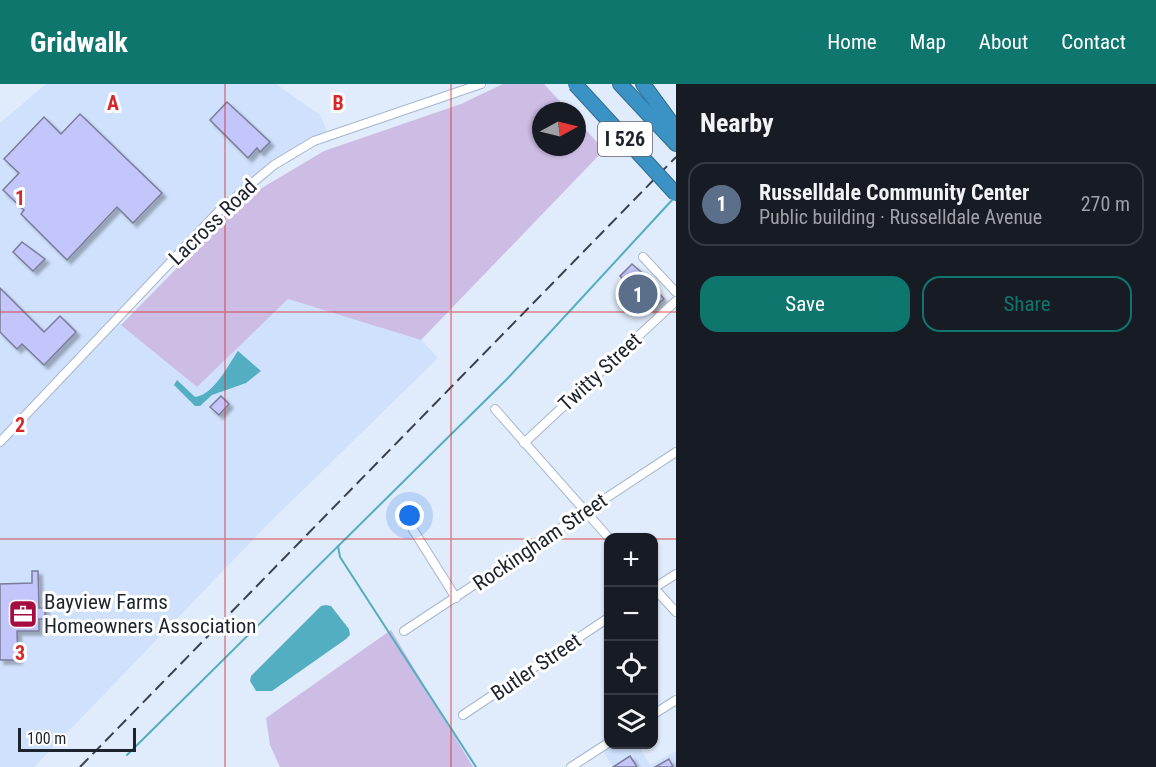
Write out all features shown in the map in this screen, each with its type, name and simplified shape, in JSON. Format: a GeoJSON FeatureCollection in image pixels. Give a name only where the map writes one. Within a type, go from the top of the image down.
{"type":"FeatureCollection","features":[{"type":"Feature","properties":{"kind":"highway","name":"I 526"},"geometry":{"type":"LineString","coordinates":[[575,84],[676,194]]}},
{"type":"Feature","properties":{"kind":"highway","name":"I 526"},"geometry":{"type":"LineString","coordinates":[[620,84],[676,144]]}},
{"type":"Feature","properties":{"kind":"highway"},"geometry":{"type":"LineString","coordinates":[[643,84],[676,129]]}},
{"type":"Feature","properties":{"kind":"street","name":"Lacross Road"},"geometry":{"type":"LineString","coordinates":[[0,442],[220,210],[274,165],[314,141],[481,84]]}},
{"type":"Feature","properties":{"kind":"street"},"geometry":{"type":"LineString","coordinates":[[644,257],[676,292]]}},
{"type":"Feature","properties":{"kind":"street","name":"Twitty Street"},"geometry":{"type":"LineString","coordinates":[[524,442],[676,301]]}},
{"type":"Feature","properties":{"kind":"street"},"geometry":{"type":"LineString","coordinates":[[495,409],[605,533]]}},
{"type":"Feature","properties":{"kind":"street","name":"Rockingham Street"},"geometry":{"type":"LineString","coordinates":[[404,631],[676,452]]}},
{"type":"Feature","properties":{"kind":"street"},"geometry":{"type":"LineString","coordinates":[[402,512],[456,598]]}},
{"type":"Feature","properties":{"kind":"street"},"geometry":{"type":"LineString","coordinates":[[656,587],[676,574]]}},
{"type":"Feature","properties":{"kind":"street"},"geometry":{"type":"LineString","coordinates":[[658,592],[676,612]]}},
{"type":"Feature","properties":{"kind":"street","name":"Butler Street"},"geometry":{"type":"LineString","coordinates":[[464,715],[604,621]]}},
{"type":"Feature","properties":{"kind":"street"},"geometry":{"type":"LineString","coordinates":[[658,711],[676,700]]}},
{"type":"Feature","properties":{"kind":"street"},"geometry":{"type":"LineString","coordinates":[[571,767],[604,746]]}},
{"type":"Feature","properties":{"kind":"shaded area"},"geometry":{"type":"Polygon","coordinates":[[[46,84],[276,84],[320,115],[329,136],[274,165],[220,210],[116,320],[197,387],[288,299],[421,340],[438,358],[267,525],[34,767],[0,767],[0,123],[46,84]]]}},
{"type":"Feature","properties":{"kind":"shaded area"},"geometry":{"type":"Polygon","coordinates":[[[503,84],[544,84],[561,102],[532,102],[532,156],[586,156],[586,130],[604,150],[421,340],[288,299],[197,387],[121,325],[226,218],[255,192],[324,151],[461,104],[503,84]]]}},
{"type":"Feature","properties":{"kind":"shaded area"},"geometry":{"type":"Polygon","coordinates":[[[391,630],[473,767],[280,767],[270,745],[266,718],[391,630]]]}},
{"type":"Feature","properties":{"kind":"shaded area"},"geometry":{"type":"Polygon","coordinates":[[[601,748],[640,749],[650,765],[676,751],[676,767],[613,767],[601,748]]]}},
{"type":"Feature","properties":{"kind":"water"},"geometry":{"type":"Polygon","coordinates":[[[238,351],[261,371],[246,383],[212,395],[200,406],[195,406],[174,385],[177,380],[195,397],[202,395],[220,378],[238,351]]]}},
{"type":"Feature","properties":{"kind":"water"},"geometry":{"type":"Polygon","coordinates":[[[321,606],[331,606],[349,629],[350,635],[272,691],[256,691],[250,681],[251,676],[321,606]]]}},
{"type":"Feature","properties":{"kind":"building"},"geometry":{"type":"Polygon","coordinates":[[[227,102],[270,142],[260,152],[257,148],[248,158],[210,120],[227,102]]]}},
{"type":"Feature","properties":{"kind":"building"},"geometry":{"type":"Polygon","coordinates":[[[80,114],[162,193],[133,223],[117,207],[67,260],[21,214],[24,210],[3,190],[19,173],[4,159],[44,117],[61,134],[80,114]]]}},
{"type":"Feature","properties":{"kind":"building"},"geometry":{"type":"Polygon","coordinates":[[[22,242],[45,259],[33,271],[13,252],[22,242]]]}},
{"type":"Feature","properties":{"kind":"building"},"geometry":{"type":"Polygon","coordinates":[[[632,264],[641,272],[635,277],[652,294],[656,290],[664,299],[651,310],[620,276],[632,264]]]}},
{"type":"Feature","properties":{"kind":"building"},"geometry":{"type":"Polygon","coordinates":[[[0,288],[44,332],[60,316],[76,332],[44,365],[22,344],[17,349],[0,332],[0,288]]]}},
{"type":"Feature","properties":{"kind":"building"},"geometry":{"type":"Polygon","coordinates":[[[221,396],[229,404],[219,415],[210,407],[221,396]]]}},
{"type":"Feature","properties":{"kind":"building","name":"Bayview Farms Homeowners Association"},"geometry":{"type":"Polygon","coordinates":[[[32,571],[38,571],[39,608],[45,608],[45,619],[39,619],[39,631],[17,631],[18,660],[0,660],[0,584],[32,583],[32,571]]]}},
{"type":"Feature","properties":{"kind":"building"},"geometry":{"type":"Polygon","coordinates":[[[630,756],[637,767],[613,767],[630,756]]]}},
{"type":"Feature","properties":{"kind":"building"},"geometry":{"type":"Polygon","coordinates":[[[669,759],[673,767],[655,767],[669,759]]]}},
{"type":"Feature","properties":{"kind":"waterway"},"geometry":{"type":"LineString","coordinates":[[127,755],[507,379],[673,199]]}},
{"type":"Feature","properties":{"kind":"waterway"},"geometry":{"type":"LineString","coordinates":[[338,546],[340,557],[476,767]]}},
{"type":"Feature","properties":{"kind":"railway"},"geometry":{"type":"LineString","coordinates":[[80,767],[676,157]]}},
{"type":"Feature","properties":{"kind":"place","name":"Russelldale Community Center"},"geometry":{"type":"Point","coordinates":[638,294]}},
{"type":"Feature","properties":{"kind":"place","name":"Bayview Farms Homeowners Association"},"geometry":{"type":"Point","coordinates":[23,614]}}]}
